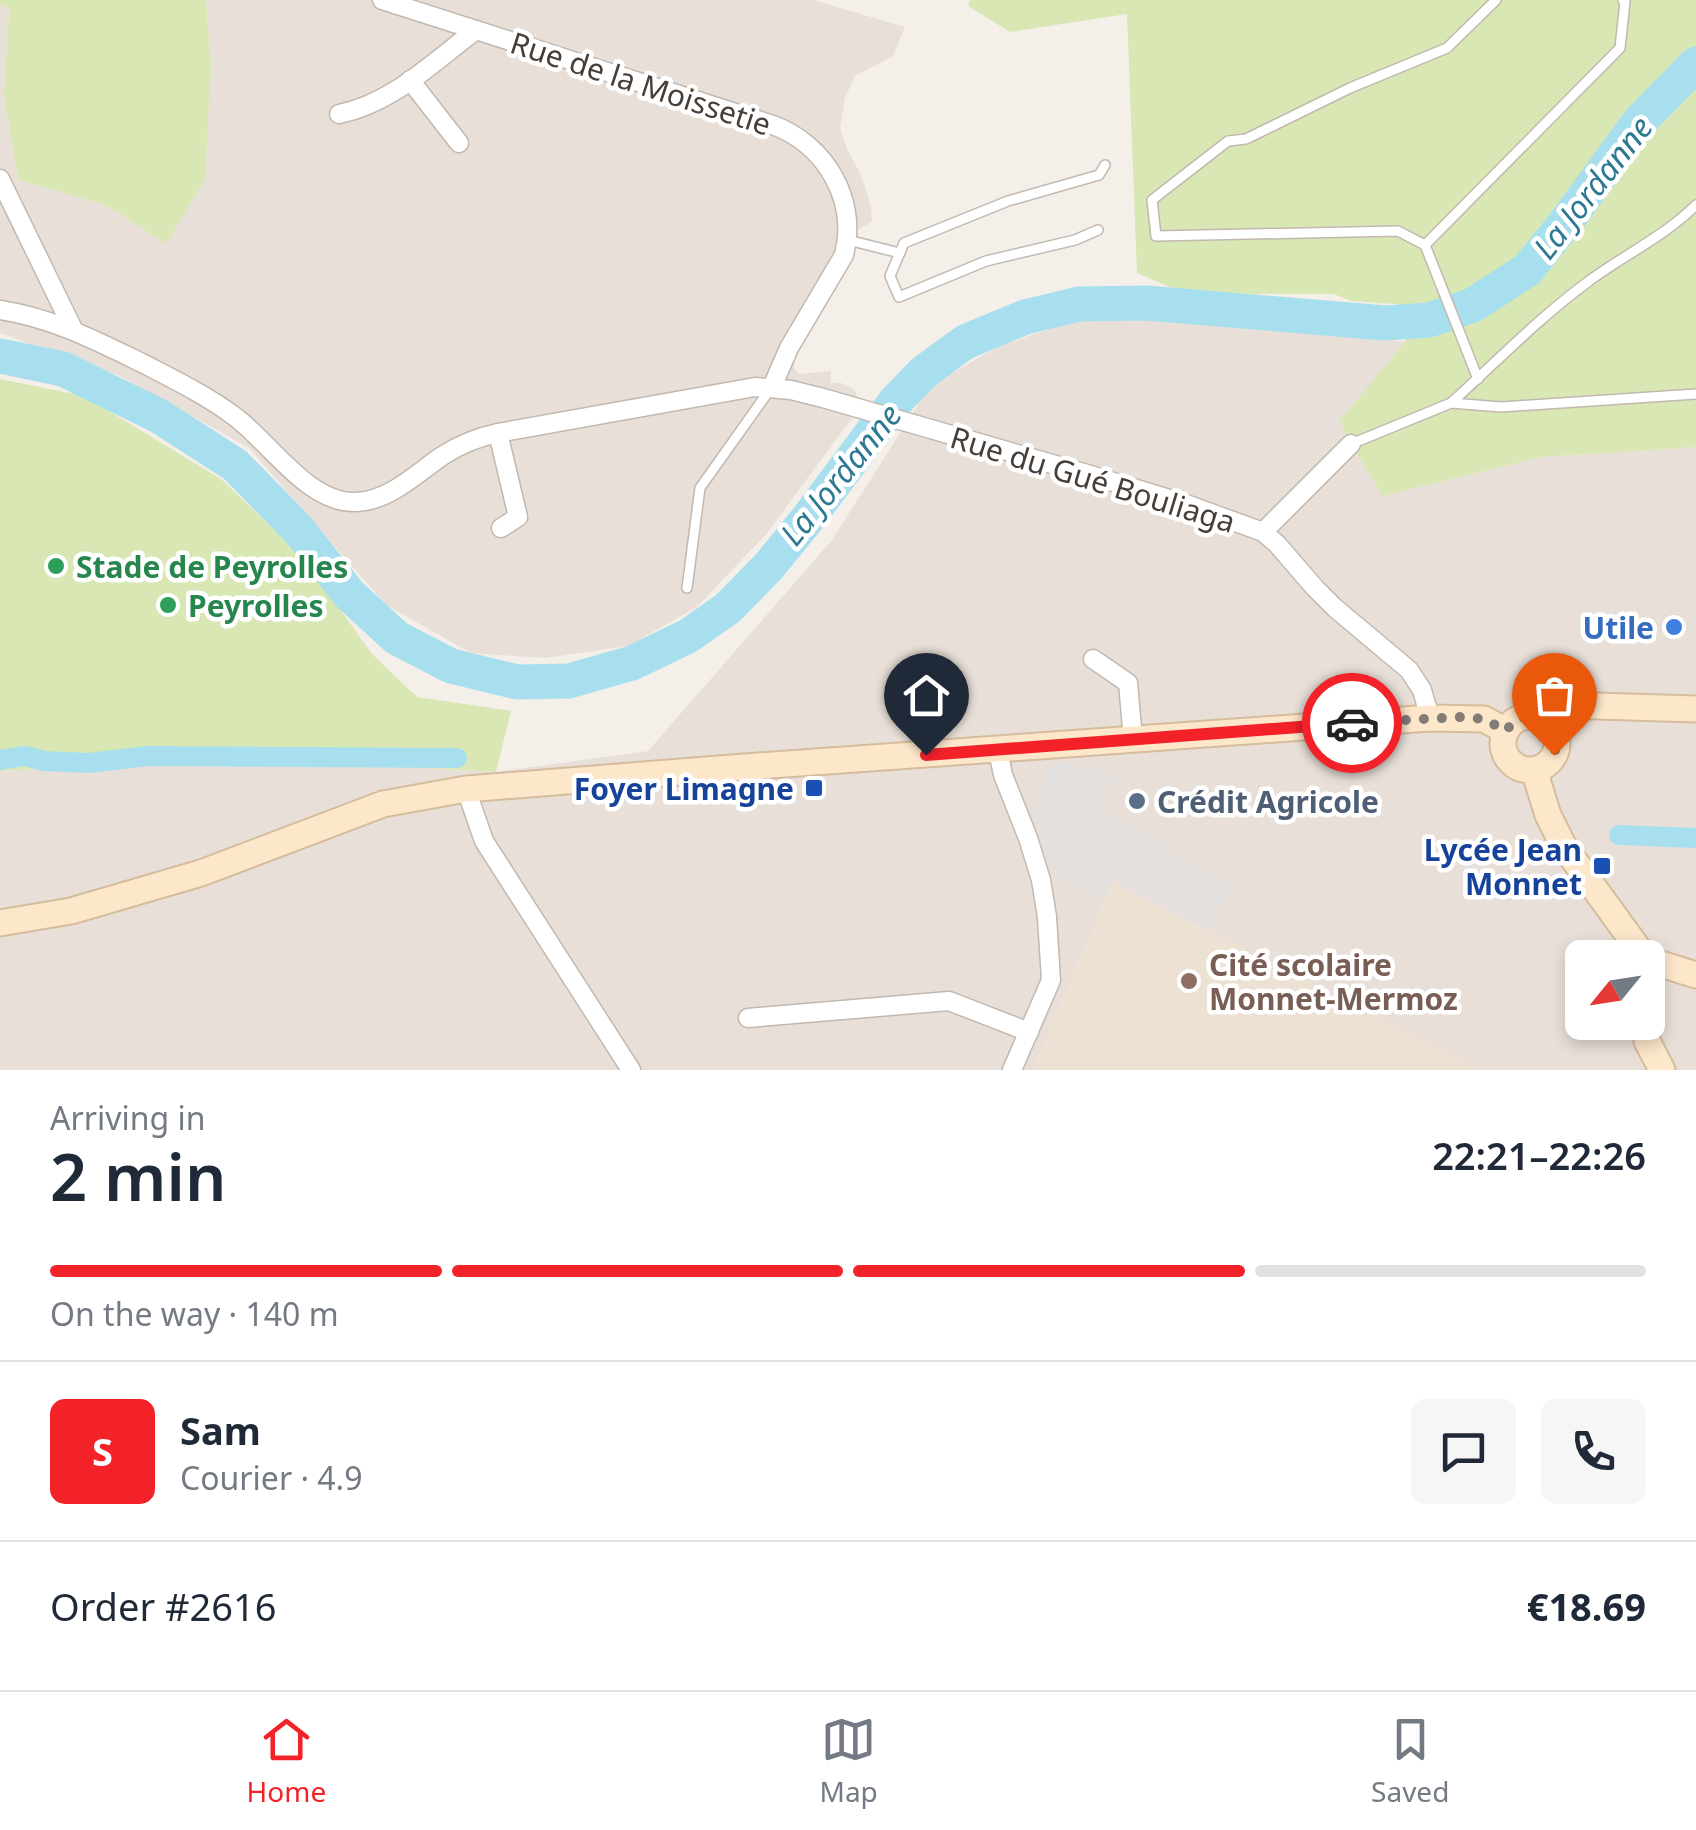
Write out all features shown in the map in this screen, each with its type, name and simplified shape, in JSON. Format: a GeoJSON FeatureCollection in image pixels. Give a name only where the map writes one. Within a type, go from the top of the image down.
{"type":"FeatureCollection","features":[{"type":"Feature","properties":{"kind":"main road"},"geometry":{"type":"LineString","coordinates":[[1530,716],[1544,720],[1554,730],[1556,747],[1554,755],[1534,770],[1518,767],[1503,748],[1506,731],[1516,720],[1564,704],[1696,709]]}},
{"type":"Feature","properties":{"kind":"main road"},"geometry":{"type":"LineString","coordinates":[[1554,730],[1575,714],[1627,707]]}},
{"type":"Feature","properties":{"kind":"main road"},"geometry":{"type":"LineString","coordinates":[[0,923],[71,911],[201,873],[383,804],[466,789],[1430,718],[1484,719],[1506,731]]}},
{"type":"Feature","properties":{"kind":"main road"},"geometry":{"type":"LineString","coordinates":[[1534,770],[1548,815],[1563,845],[1631,940]]}},
{"type":"Feature","properties":{"kind":"main road"},"geometry":{"type":"LineString","coordinates":[[1665,968],[1696,975]]}},
{"type":"Feature","properties":{"kind":"main road"},"geometry":{"type":"LineString","coordinates":[[1647,1040],[1662,1070]]}},
{"type":"Feature","properties":{"kind":"street","name":"Rue de la Moissetie"},"geometry":{"type":"LineString","coordinates":[[382,0],[788,131],[816,152],[833,175],[847,210],[848,240]]}},
{"type":"Feature","properties":{"kind":"street"},"geometry":{"type":"LineString","coordinates":[[338,114],[388,97],[476,30]]}},
{"type":"Feature","properties":{"kind":"street"},"geometry":{"type":"LineString","coordinates":[[410,80],[460,143]]}},
{"type":"Feature","properties":{"kind":"street"},"geometry":{"type":"LineString","coordinates":[[0,179],[74,330]]}},
{"type":"Feature","properties":{"kind":"street"},"geometry":{"type":"LineString","coordinates":[[772,387],[788,348],[844,255],[848,240]]}},
{"type":"Feature","properties":{"kind":"street","name":"Rue du Gué Bouliaga"},"geometry":{"type":"LineString","coordinates":[[0,310],[74,330],[162,373],[234,416],[301,478],[335,500],[354,502],[386,494],[464,444],[498,433],[737,389],[772,387],[1088,474],[1263,532],[1335,608],[1409,670],[1422,690],[1430,718]]}},
{"type":"Feature","properties":{"kind":"street"},"geometry":{"type":"LineString","coordinates":[[498,433],[518,517],[501,528]]}},
{"type":"Feature","properties":{"kind":"street"},"geometry":{"type":"LineString","coordinates":[[1263,532],[1351,444]]}},
{"type":"Feature","properties":{"kind":"street"},"geometry":{"type":"LineString","coordinates":[[1092,660],[1128,682],[1133,739]]}},
{"type":"Feature","properties":{"kind":"street"},"geometry":{"type":"LineString","coordinates":[[998,750],[1003,775],[1041,880],[1051,980],[1012,1070]]}},
{"type":"Feature","properties":{"kind":"street"},"geometry":{"type":"LineString","coordinates":[[466,789],[484,841],[631,1070]]}},
{"type":"Feature","properties":{"kind":"street"},"geometry":{"type":"LineString","coordinates":[[748,1018],[948,1001],[1029,1032]]}},
{"type":"Feature","properties":{"kind":"lane"},"geometry":{"type":"LineString","coordinates":[[1478,379],[1425,244],[1398,231],[1156,236],[1152,200],[1228,141],[1246,140],[1350,88],[1447,48],[1496,0]]}},
{"type":"Feature","properties":{"kind":"lane"},"geometry":{"type":"LineString","coordinates":[[1425,244],[1620,48],[1626,2],[1623,0]]}},
{"type":"Feature","properties":{"kind":"lane"},"geometry":{"type":"LineString","coordinates":[[1098,230],[1075,240],[986,261],[899,297],[890,276],[904,243],[1008,201],[1099,175],[1105,165]]}},
{"type":"Feature","properties":{"kind":"lane"},"geometry":{"type":"LineString","coordinates":[[1351,444],[1451,404],[1578,290],[1696,206]]}},
{"type":"Feature","properties":{"kind":"lane"},"geometry":{"type":"LineString","coordinates":[[848,240],[900,253]]}},
{"type":"Feature","properties":{"kind":"lane"},"geometry":{"type":"LineString","coordinates":[[687,588],[700,488],[772,387]]}},
{"type":"Feature","properties":{"kind":"lane"},"geometry":{"type":"LineString","coordinates":[[1451,404],[1501,407],[1696,394]]}},
{"type":"Feature","properties":{"kind":"shaded area"},"geometry":{"type":"Polygon","coordinates":[[[206,0],[813,0],[905,27],[893,56],[855,76],[845,98],[840,128],[867,192],[872,222],[857,230],[846,263],[796,344],[793,363],[800,374],[831,371],[831,383],[850,387],[864,402],[767,533],[697,607],[628,646],[545,658],[471,653],[386,605],[249,448],[120,376],[0,333],[0,4],[9,7],[4,95],[18,180],[106,205],[166,244],[211,66],[206,0]]]}},
{"type":"Feature","properties":{"kind":"shaded area"},"geometry":{"type":"Polygon","coordinates":[[[1092,315],[1325,332],[1406,342],[1339,421],[1382,496],[1542,457],[1696,447],[1696,1070],[0,1070],[0,771],[133,763],[372,765],[496,772],[648,751],[832,540],[930,386],[999,346],[1092,315]]]}},
{"type":"Feature","properties":{"kind":"shaded area"},"geometry":{"type":"Polygon","coordinates":[[[1073,763],[1115,779],[1098,807],[1059,788],[1233,885],[1208,930],[1113,881],[1106,898],[1052,870],[1033,814],[1046,780],[1049,781],[1047,769],[1073,763]]]}},
{"type":"Feature","properties":{"kind":"shaded area","name":"Cité scolaire Monnet-Mermoz"},"geometry":{"type":"Polygon","coordinates":[[[1113,881],[1477,1066],[1475,1070],[1032,1070],[1113,881]]]}},
{"type":"Feature","properties":{"kind":"green space"},"geometry":{"type":"Polygon","coordinates":[[[0,0],[206,0],[211,66],[205,179],[166,244],[106,205],[18,180],[4,95],[9,8],[0,0]]]}},
{"type":"Feature","properties":{"kind":"green space"},"geometry":{"type":"Polygon","coordinates":[[[970,0],[1696,0],[1696,447],[1542,457],[1382,496],[1339,421],[1405,342],[1408,305],[1351,301],[1334,294],[1177,290],[1137,273],[1127,14],[1010,32],[968,6],[970,0]]]}},
{"type":"Feature","properties":{"kind":"green space","name":"Peyrolles"},"geometry":{"type":"Polygon","coordinates":[[[0,379],[84,396],[221,479],[301,555],[372,654],[417,697],[511,711],[496,772],[372,765],[133,763],[0,771],[0,379]]]}},
{"type":"Feature","properties":{"kind":"waterway","name":"La Jordanne"},"geometry":{"type":"LineString","coordinates":[[0,356],[63,369],[159,416],[235,465],[297,528],[350,595],[397,638],[451,666],[517,682],[569,681],[632,663],[688,636],[728,608],[809,517],[895,402],[924,372],[965,342],[1025,317],[1079,304],[1146,303],[1385,323],[1429,320],[1473,305],[1527,270],[1639,122],[1696,64]]}},
{"type":"Feature","properties":{"kind":"waterway"},"geometry":{"type":"LineString","coordinates":[[0,760],[25,756],[88,763],[149,756],[457,758]]}},
{"type":"Feature","properties":{"kind":"waterway"},"geometry":{"type":"LineString","coordinates":[[1619,835],[1696,838]]}},
{"type":"Feature","properties":{"kind":"way so far"},"geometry":{"type":"LineString","coordinates":[[1352,723],[1462,717],[1484,719],[1506,731],[1516,720],[1530,716],[1544,720],[1554,730],[1554,755]]}},
{"type":"Feature","properties":{"kind":"place","name":"Stade de Peyrolles"},"geometry":{"type":"Point","coordinates":[56,566]}},
{"type":"Feature","properties":{"kind":"place","name":"Peyrolles"},"geometry":{"type":"Point","coordinates":[168,605]}},
{"type":"Feature","properties":{"kind":"place","name":"Utile"},"geometry":{"type":"Point","coordinates":[1674,627]}},
{"type":"Feature","properties":{"kind":"place","name":"Foyer Limagne"},"geometry":{"type":"Point","coordinates":[814,788]}},
{"type":"Feature","properties":{"kind":"place","name":"Crédit Agricole"},"geometry":{"type":"Point","coordinates":[1137,801]}},
{"type":"Feature","properties":{"kind":"place","name":"Lycée Jean Monnet"},"geometry":{"type":"Point","coordinates":[1602,866]}},
{"type":"Feature","properties":{"kind":"place","name":"Cité scolaire Monnet-Mermoz"},"geometry":{"type":"Point","coordinates":[1189,981]}},
{"type":"Feature","properties":{"kind":"route"},"geometry":{"type":"LineString","coordinates":[[926,755],[1352,723]]}}]}
